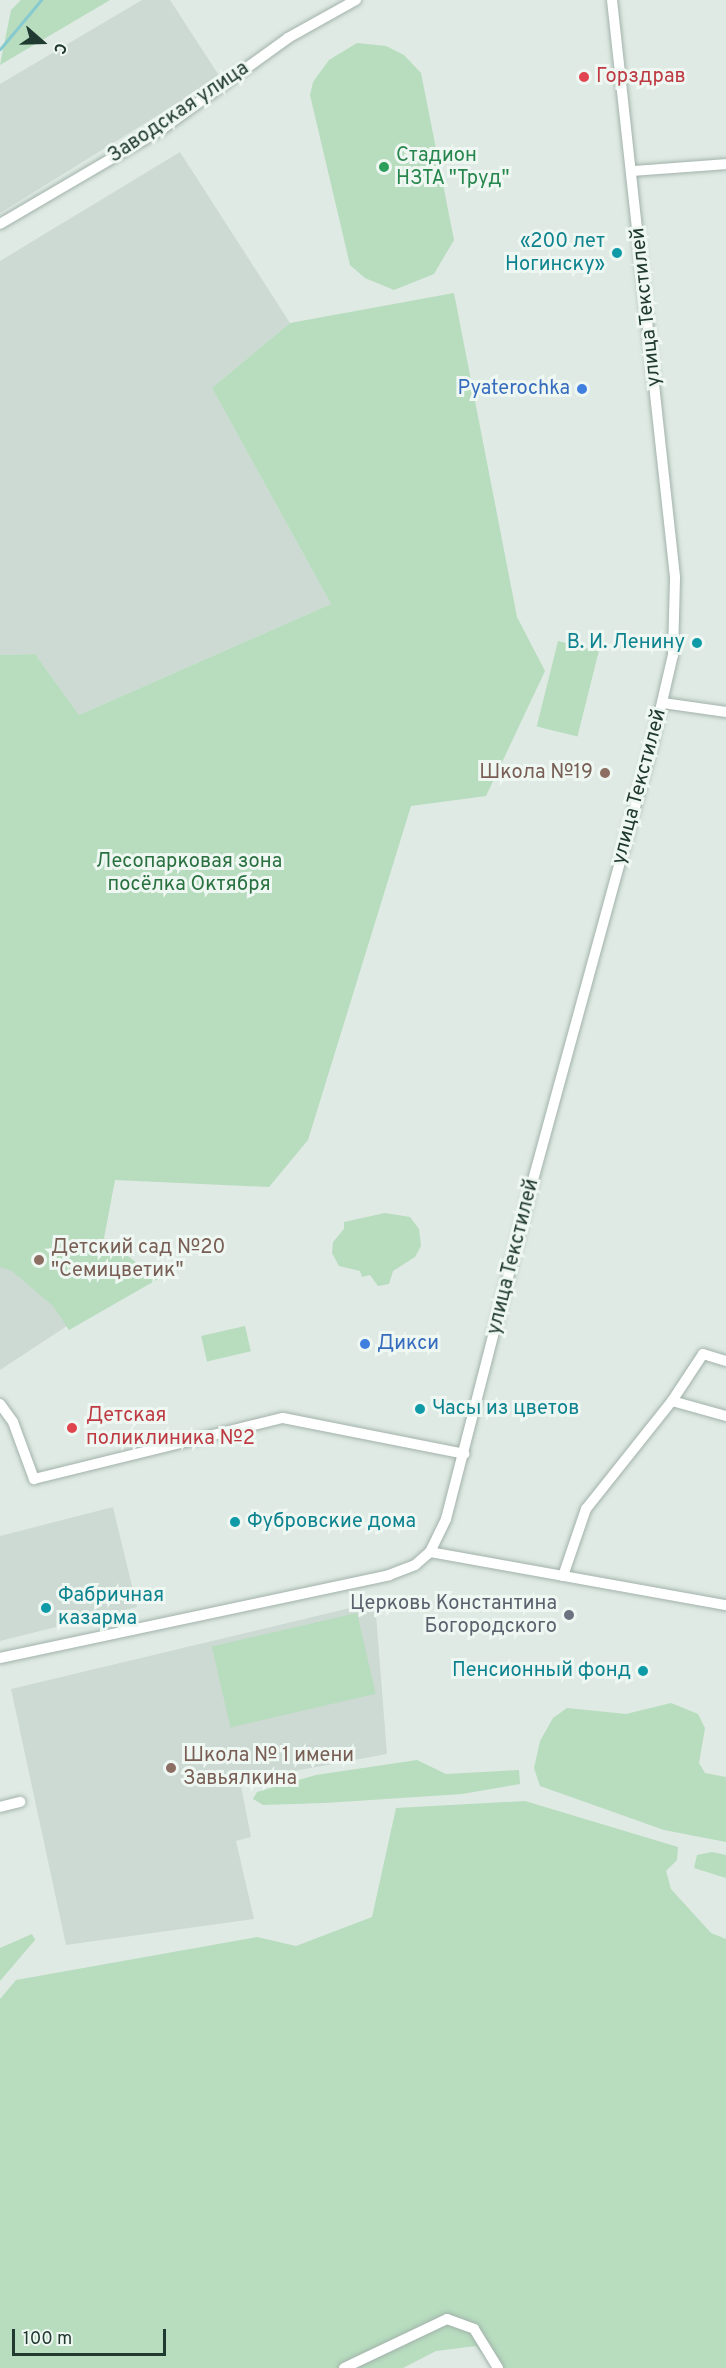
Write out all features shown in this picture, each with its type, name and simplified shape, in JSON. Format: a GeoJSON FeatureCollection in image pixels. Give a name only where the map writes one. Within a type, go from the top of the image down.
{"type":"FeatureCollection","features":[{"type":"Feature","properties":{"kind":"street","name":"Заводская улица"},"geometry":{"type":"LineString","coordinates":[[0,224],[162,129],[288,38],[356,0]]}},
{"type":"Feature","properties":{"kind":"street","name":"улица Текстилей"},"geometry":{"type":"LineString","coordinates":[[430,1552],[447,1520],[663,703],[673,655],[675,577],[633,171],[612,0]]}},
{"type":"Feature","properties":{"kind":"street"},"geometry":{"type":"LineString","coordinates":[[633,171],[726,164]]}},
{"type":"Feature","properties":{"kind":"street"},"geometry":{"type":"LineString","coordinates":[[663,703],[726,712]]}},
{"type":"Feature","properties":{"kind":"street"},"geometry":{"type":"LineString","coordinates":[[562,1576],[586,1509],[672,1401],[703,1354],[726,1360]]}},
{"type":"Feature","properties":{"kind":"street"},"geometry":{"type":"LineString","coordinates":[[672,1401],[726,1416]]}},
{"type":"Feature","properties":{"kind":"street"},"geometry":{"type":"LineString","coordinates":[[0,1404],[13,1422],[34,1479],[283,1418],[464,1454]]}},
{"type":"Feature","properties":{"kind":"street"},"geometry":{"type":"LineString","coordinates":[[0,1658],[389,1575],[416,1565],[430,1552],[726,1605]]}},
{"type":"Feature","properties":{"kind":"street"},"geometry":{"type":"LineString","coordinates":[[0,1807],[20,1802]]}},
{"type":"Feature","properties":{"kind":"street"},"geometry":{"type":"LineString","coordinates":[[344,2368],[447,2319],[474,2329],[498,2368]]}},
{"type":"Feature","properties":{"kind":"shaded area"},"geometry":{"type":"Polygon","coordinates":[[[142,0],[170,0],[220,77],[0,213],[0,84],[142,0]]]}},
{"type":"Feature","properties":{"kind":"shaded area"},"geometry":{"type":"Polygon","coordinates":[[[180,152],[290,323],[212,388],[331,604],[79,715],[35,654],[0,655],[0,261],[180,152]]]}},
{"type":"Feature","properties":{"kind":"shaded area","name":"Детский сад №20 \"Семицветик\""},"geometry":{"type":"Polygon","coordinates":[[[0,1220],[105,1301],[0,1370],[0,1220]]]}},
{"type":"Feature","properties":{"kind":"shaded area"},"geometry":{"type":"Polygon","coordinates":[[[113,1507],[137,1607],[0,1641],[0,1536],[113,1507]]]}},
{"type":"Feature","properties":{"kind":"shaded area","name":"Школа № 1 имени Завьялкина"},"geometry":{"type":"Polygon","coordinates":[[[375,1602],[387,1754],[240,1781],[251,1837],[236,1841],[254,1919],[66,1945],[11,1689],[375,1602]]]}},
{"type":"Feature","properties":{"kind":"green space"},"geometry":{"type":"Polygon","coordinates":[[[21,0],[110,0],[0,65],[11,10],[21,0]]]}},
{"type":"Feature","properties":{"kind":"green space","name":"Стадион НЗТА \"Труд\""},"geometry":{"type":"Polygon","coordinates":[[[357,43],[386,46],[404,55],[421,73],[454,240],[434,274],[394,290],[365,278],[350,265],[310,95],[313,82],[329,60],[357,43]]]}},
{"type":"Feature","properties":{"kind":"green space","name":"Лесопарковая зона посёлка Октября"},"geometry":{"type":"Polygon","coordinates":[[[454,293],[517,617],[545,671],[486,796],[411,806],[308,1140],[269,1187],[115,1180],[104,1238],[158,1279],[69,1330],[53,1306],[12,1271],[0,1267],[0,655],[35,654],[79,715],[331,604],[212,388],[290,323],[454,293]]]}},
{"type":"Feature","properties":{"kind":"green space"},"geometry":{"type":"Polygon","coordinates":[[[558,641],[599,651],[577,737],[537,726],[558,641]]]}},
{"type":"Feature","properties":{"kind":"green space"},"geometry":{"type":"Polygon","coordinates":[[[385,1213],[410,1217],[419,1229],[421,1246],[415,1257],[393,1271],[389,1284],[378,1286],[370,1275],[362,1277],[360,1271],[339,1266],[332,1253],[333,1242],[344,1229],[344,1222],[385,1213]]]}},
{"type":"Feature","properties":{"kind":"green space"},"geometry":{"type":"Polygon","coordinates":[[[245,1326],[251,1351],[207,1361],[201,1336],[245,1326]]]}},
{"type":"Feature","properties":{"kind":"green space"},"geometry":{"type":"Polygon","coordinates":[[[357,1613],[376,1694],[230,1727],[212,1647],[357,1613]]]}},
{"type":"Feature","properties":{"kind":"green space"},"geometry":{"type":"Polygon","coordinates":[[[671,1703],[698,1714],[705,1728],[699,1763],[705,1773],[726,1777],[726,1842],[664,1830],[540,1786],[534,1768],[540,1741],[553,1718],[567,1708],[626,1714],[671,1703]]]}},
{"type":"Feature","properties":{"kind":"green space"},"geometry":{"type":"Polygon","coordinates":[[[417,1760],[446,1774],[519,1770],[520,1784],[462,1794],[325,1803],[263,1805],[253,1799],[257,1792],[316,1775],[417,1760]]]}},
{"type":"Feature","properties":{"kind":"green space"},"geometry":{"type":"Polygon","coordinates":[[[525,1801],[678,1847],[677,1860],[666,1871],[671,1889],[711,1933],[726,1939],[726,2368],[494,2368],[476,2346],[436,2351],[403,2368],[0,2368],[0,1999],[16,1980],[257,1937],[296,1946],[372,1917],[396,1808],[525,1801]]]}},
{"type":"Feature","properties":{"kind":"green space"},"geometry":{"type":"Polygon","coordinates":[[[712,1852],[726,1855],[726,1878],[694,1868],[697,1855],[712,1852]]]}},
{"type":"Feature","properties":{"kind":"green space"},"geometry":{"type":"Polygon","coordinates":[[[32,1934],[35,1940],[0,1981],[0,1948],[32,1934]]]}},
{"type":"Feature","properties":{"kind":"waterway"},"geometry":{"type":"LineString","coordinates":[[0,49],[41,0]]}},
{"type":"Feature","properties":{"kind":"place","name":"Горздрав"},"geometry":{"type":"Point","coordinates":[584,77]}},
{"type":"Feature","properties":{"kind":"place","name":"Стадион НЗТА \"Труд\""},"geometry":{"type":"Point","coordinates":[384,167]}},
{"type":"Feature","properties":{"kind":"place","name":"«200 лет Ногинску»"},"geometry":{"type":"Point","coordinates":[617,253]}},
{"type":"Feature","properties":{"kind":"place","name":"Pyaterochka"},"geometry":{"type":"Point","coordinates":[582,389]}},
{"type":"Feature","properties":{"kind":"place","name":"В. И. Ленину"},"geometry":{"type":"Point","coordinates":[697,643]}},
{"type":"Feature","properties":{"kind":"place","name":"Школа №19"},"geometry":{"type":"Point","coordinates":[605,773]}},
{"type":"Feature","properties":{"kind":"place","name":"Детский сад №20 \"Семицветик\""},"geometry":{"type":"Point","coordinates":[39,1260]}},
{"type":"Feature","properties":{"kind":"place","name":"Дикси"},"geometry":{"type":"Point","coordinates":[365,1344]}},
{"type":"Feature","properties":{"kind":"place","name":"Часы из цветов"},"geometry":{"type":"Point","coordinates":[420,1409]}},
{"type":"Feature","properties":{"kind":"place","name":"Детская поликлиника №2"},"geometry":{"type":"Point","coordinates":[72,1428]}},
{"type":"Feature","properties":{"kind":"place","name":"Фубровские дома"},"geometry":{"type":"Point","coordinates":[235,1522]}},
{"type":"Feature","properties":{"kind":"place","name":"Фабричная казарма"},"geometry":{"type":"Point","coordinates":[46,1608]}},
{"type":"Feature","properties":{"kind":"place","name":"Церковь Константина Богородского"},"geometry":{"type":"Point","coordinates":[569,1615]}},
{"type":"Feature","properties":{"kind":"place","name":"Пенсионный фонд"},"geometry":{"type":"Point","coordinates":[643,1671]}},
{"type":"Feature","properties":{"kind":"place","name":"Школа № 1 имени Завьялкина"},"geometry":{"type":"Point","coordinates":[171,1768]}}]}
